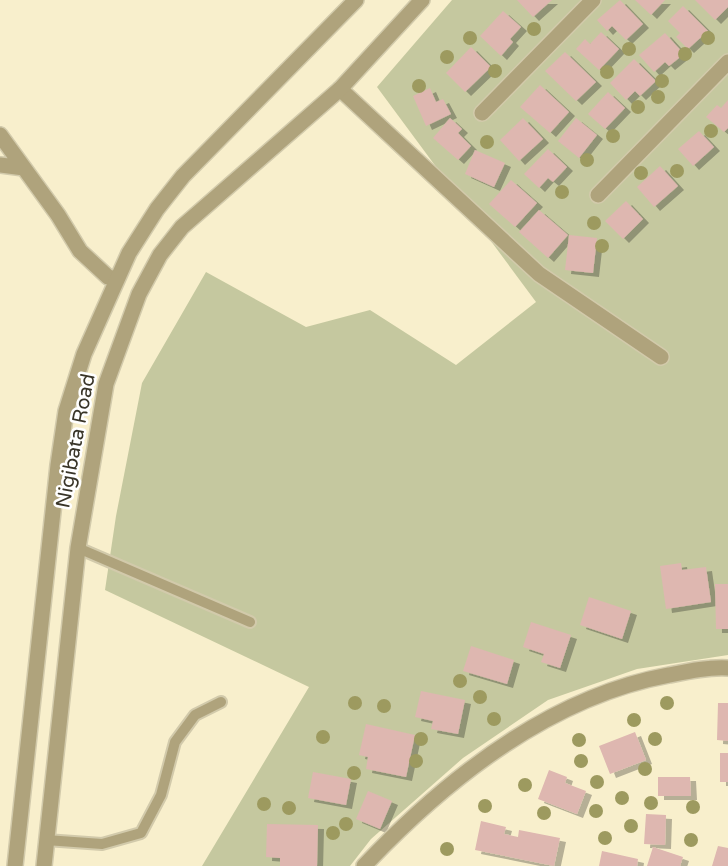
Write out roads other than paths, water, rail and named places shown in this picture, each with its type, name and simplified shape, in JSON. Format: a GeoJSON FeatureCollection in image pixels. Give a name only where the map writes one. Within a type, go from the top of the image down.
{"type":"FeatureCollection","features":[{"type":"Feature","properties":{"kind":"street","name":"Nigibata Road"},"geometry":{"type":"LineString","coordinates":[[15,866],[57,465],[66,411],[84,354],[135,244],[171,190],[356,0]]}},
{"type":"Feature","properties":{"kind":"street","name":"Nigibata Road"},"geometry":{"type":"LineString","coordinates":[[44,866],[78,548],[106,384],[139,294],[160,255],[182,227],[340,89],[422,0]]}},
{"type":"Feature","properties":{"kind":"street"},"geometry":{"type":"LineString","coordinates":[[482,113],[593,0]]}},
{"type":"Feature","properties":{"kind":"street"},"geometry":{"type":"LineString","coordinates":[[598,195],[728,62]]}},
{"type":"Feature","properties":{"kind":"street"},"geometry":{"type":"LineString","coordinates":[[340,89],[539,274],[661,357]]}},
{"type":"Feature","properties":{"kind":"street"},"geometry":{"type":"LineString","coordinates":[[0,135],[80,251],[108,277],[117,279]]}},
{"type":"Feature","properties":{"kind":"street"},"geometry":{"type":"LineString","coordinates":[[0,165],[24,168]]}},
{"type":"Feature","properties":{"kind":"street"},"geometry":{"type":"LineString","coordinates":[[364,866],[415,815],[480,761],[547,718],[595,696],[643,680],[710,667],[728,668]]}},
{"type":"Feature","properties":{"kind":"lane"},"geometry":{"type":"LineString","coordinates":[[78,548],[250,622]]}},
{"type":"Feature","properties":{"kind":"lane"},"geometry":{"type":"LineString","coordinates":[[46,840],[102,844],[141,833],[161,795],[176,742],[195,715],[221,702]]}}]}
